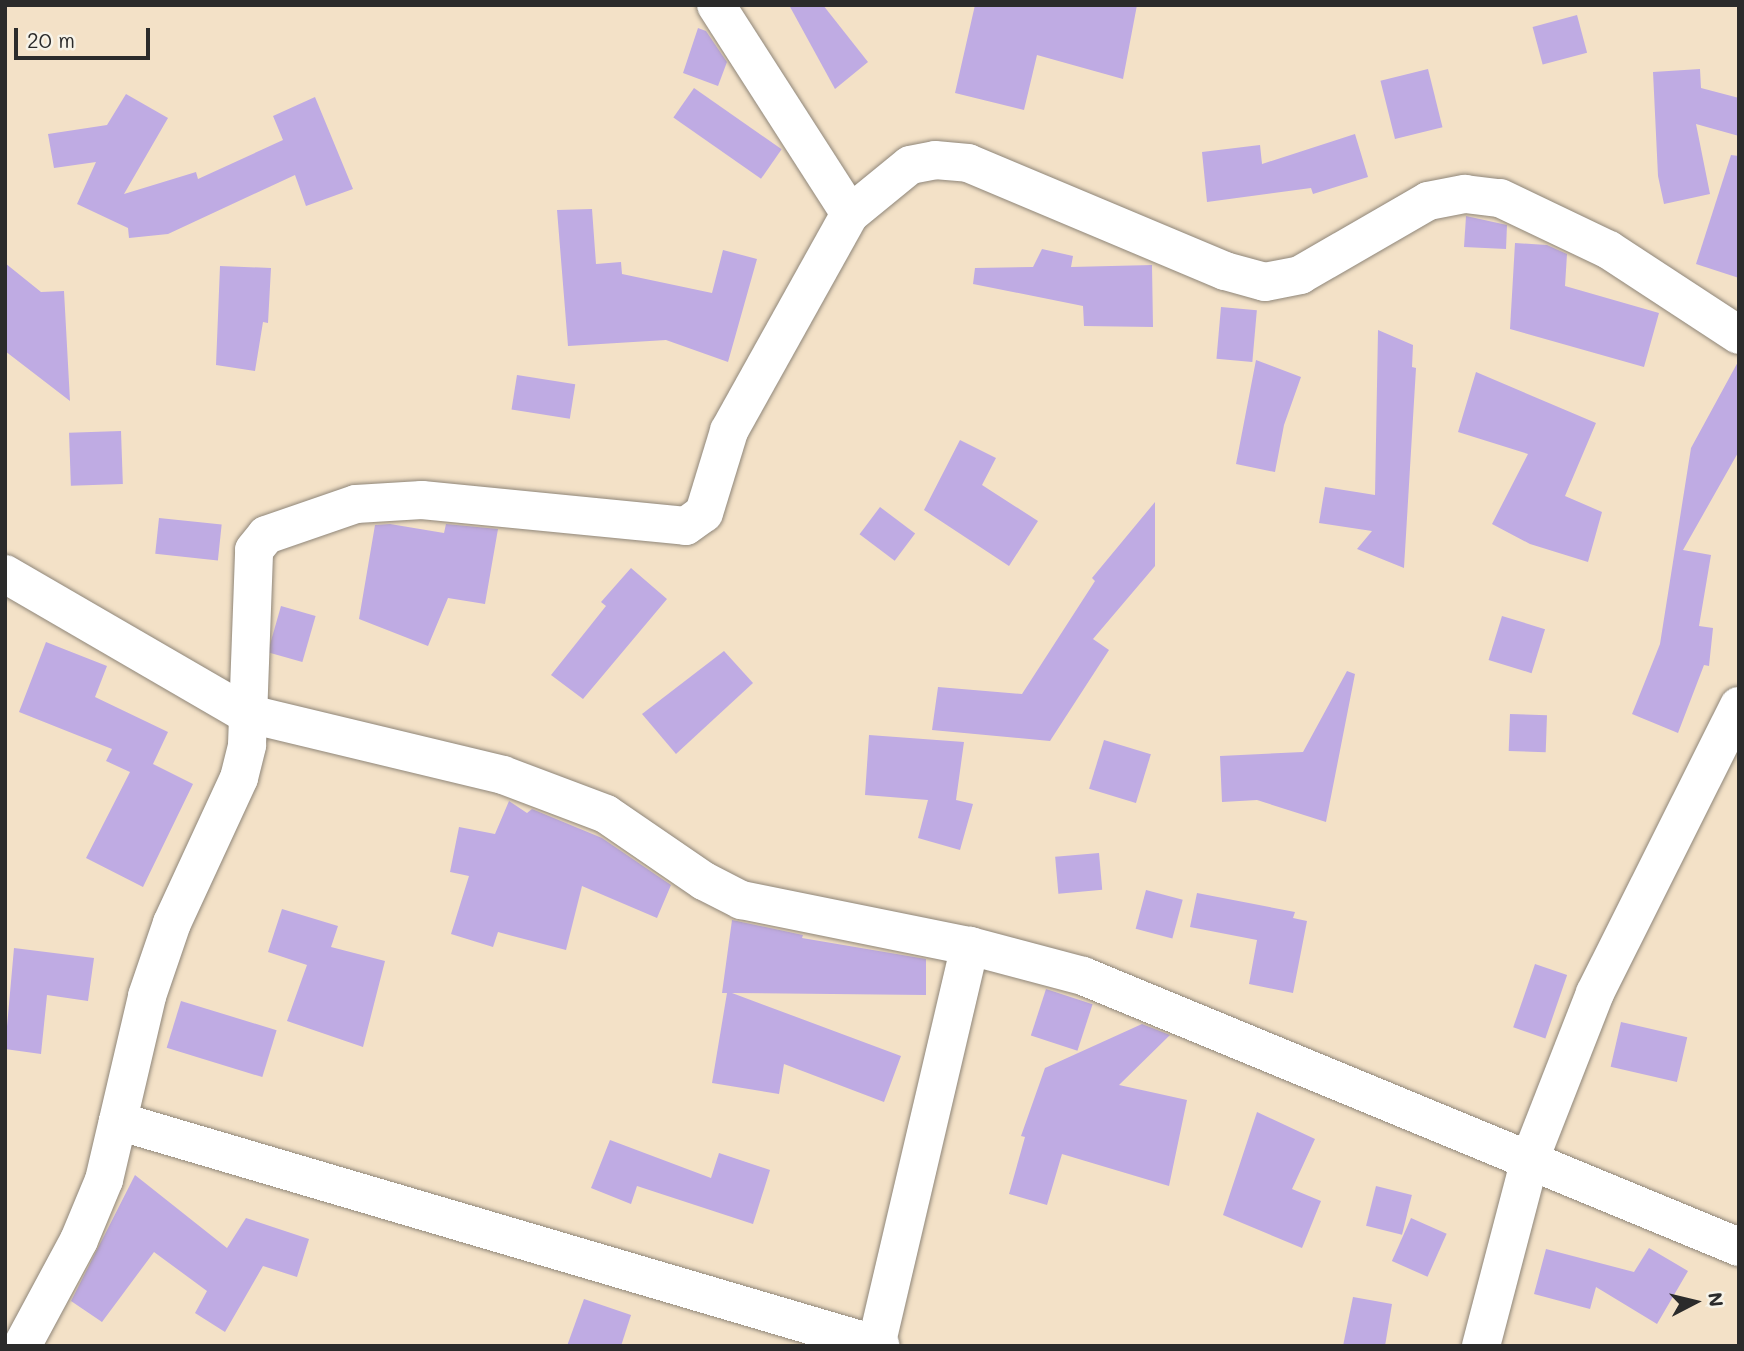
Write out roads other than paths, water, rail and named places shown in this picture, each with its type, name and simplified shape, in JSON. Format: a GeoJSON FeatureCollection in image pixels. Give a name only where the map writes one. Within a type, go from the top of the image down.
{"type":"FeatureCollection","features":[{"type":"Feature","properties":{"kind":"street"},"geometry":{"type":"LineString","coordinates":[[716,5],[850,214]]}},
{"type":"Feature","properties":{"kind":"street"},"geometry":{"type":"LineString","coordinates":[[22,1346],[79,1240],[104,1180],[147,996],[172,923],[239,778],[247,745],[245,713],[254,550],[266,535],[356,504],[422,500],[686,526],[704,513],[729,431],[850,214],[910,165],[935,160],[968,163],[1225,271],[1265,282],[1300,275],[1428,201],[1465,194],[1500,198],[1609,250],[1739,335]]}},
{"type":"Feature","properties":{"kind":"street"},"geometry":{"type":"LineString","coordinates":[[5,574],[245,713],[503,775],[606,814],[704,881],[741,900],[970,946],[1083,976],[1739,1247]]}},
{"type":"Feature","properties":{"kind":"street"},"geometry":{"type":"LineString","coordinates":[[1481,1346],[1530,1159],[1595,993],[1739,706]]}},
{"type":"Feature","properties":{"kind":"street"},"geometry":{"type":"LineString","coordinates":[[118,1121],[878,1345],[970,946]]}}]}
